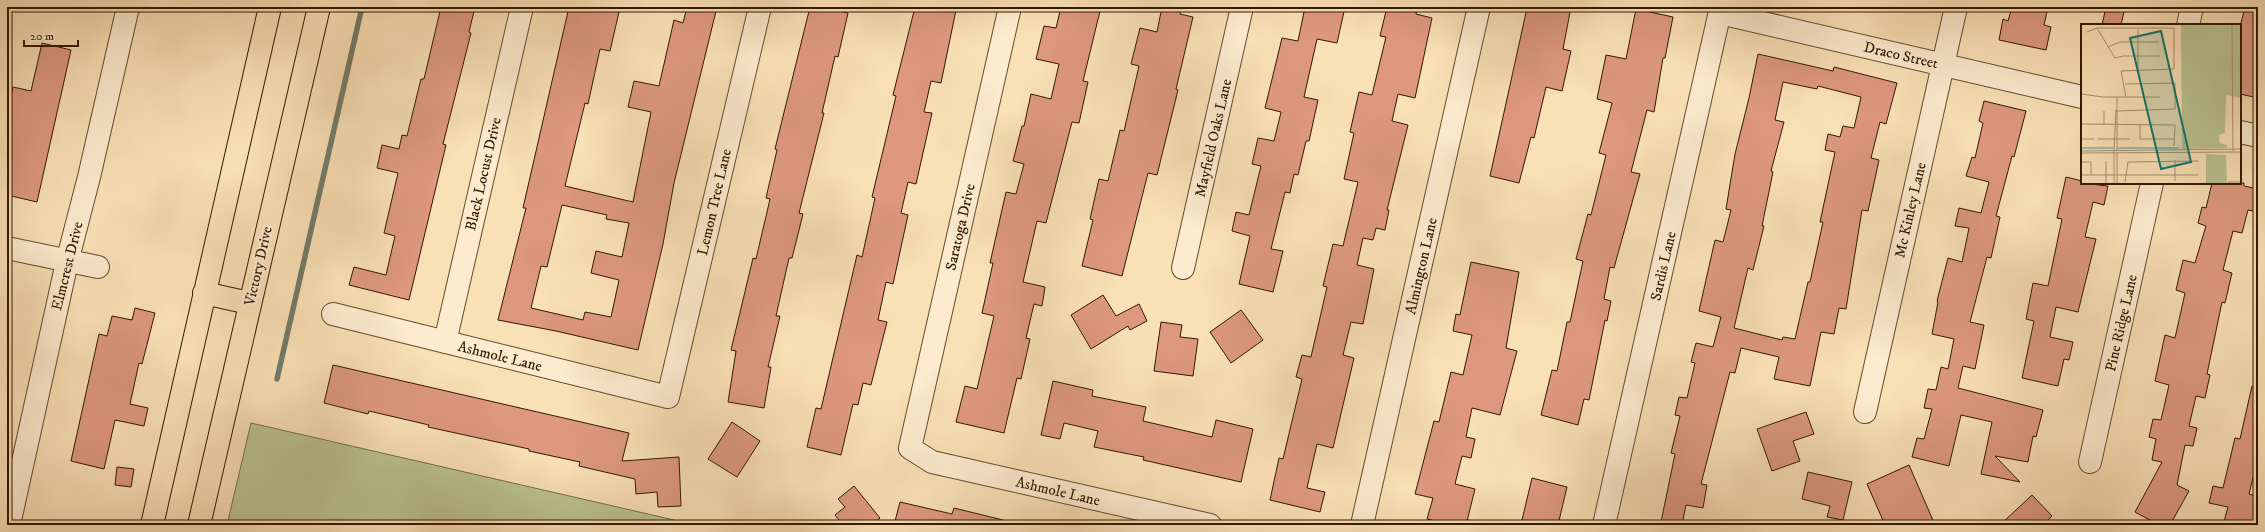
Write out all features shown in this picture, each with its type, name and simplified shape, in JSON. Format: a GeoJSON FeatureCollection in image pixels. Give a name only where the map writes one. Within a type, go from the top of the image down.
{"type":"FeatureCollection","features":[{"type":"Feature","properties":{"kind":"main road"},"geometry":{"type":"LineString","coordinates":[[152,525],[270,7]]}},
{"type":"Feature","properties":{"kind":"main road","name":"Victory Drive"},"geometry":{"type":"LineString","coordinates":[[199,525],[319,7]]}},
{"type":"Feature","properties":{"kind":"main road"},"geometry":{"type":"LineString","coordinates":[[204,293],[250,303]]}},
{"type":"Feature","properties":{"kind":"street","name":"Elmcrest Drive"},"geometry":{"type":"LineString","coordinates":[[9,525],[67,262],[89,177],[128,7]]}},
{"type":"Feature","properties":{"kind":"street","name":"Black Locust Drive"},"geometry":{"type":"LineString","coordinates":[[445,342],[522,7]]}},
{"type":"Feature","properties":{"kind":"street","name":"Lemon Tree Lane"},"geometry":{"type":"LineString","coordinates":[[668,397],[760,7]]}},
{"type":"Feature","properties":{"kind":"street","name":"Saratoga Drive"},"geometry":{"type":"LineString","coordinates":[[910,448],[1010,7]]}},
{"type":"Feature","properties":{"kind":"street","name":"Mayfield Oaks Lane"},"geometry":{"type":"LineString","coordinates":[[1183,268],[1242,7]]}},
{"type":"Feature","properties":{"kind":"street","name":"Almington Lane"},"geometry":{"type":"LineString","coordinates":[[1362,525],[1480,7]]}},
{"type":"Feature","properties":{"kind":"street","name":"Mc Kinley Lane"},"geometry":{"type":"LineString","coordinates":[[1865,412],[1956,7]]}},
{"type":"Feature","properties":{"kind":"street"},"geometry":{"type":"LineString","coordinates":[[2188,24],[2192,7]]}},
{"type":"Feature","properties":{"kind":"street","name":"Draco Street"},"geometry":{"type":"LineString","coordinates":[[1720,10],[1943,65],[2081,97]]}},
{"type":"Feature","properties":{"kind":"street","name":"Sardis Lane"},"geometry":{"type":"LineString","coordinates":[[1604,525],[1720,10]]}},
{"type":"Feature","properties":{"kind":"street"},"geometry":{"type":"LineString","coordinates":[[2241,132],[2258,136]]}},
{"type":"Feature","properties":{"kind":"street","name":"Pine Ridge Lane"},"geometry":{"type":"LineString","coordinates":[[2090,462],[2152,184]]}},
{"type":"Feature","properties":{"kind":"street"},"geometry":{"type":"LineString","coordinates":[[7,248],[67,262],[98,267]]}},
{"type":"Feature","properties":{"kind":"street","name":"Ashmole Lane"},"geometry":{"type":"LineString","coordinates":[[333,314],[668,397]]}},
{"type":"Feature","properties":{"kind":"street","name":"Ashmole Lane"},"geometry":{"type":"LineString","coordinates":[[910,448],[932,462],[1210,525]]}},
{"type":"Feature","properties":{"kind":"green space"},"geometry":{"type":"Polygon","coordinates":[[[251,423],[696,525],[227,525],[251,423]]]}},
{"type":"Feature","properties":{"kind":"building"},"geometry":{"type":"Polygon","coordinates":[[[441,7],[475,7],[469,32],[471,33],[443,144],[446,145],[409,300],[349,285],[354,267],[386,275],[395,236],[384,233],[398,173],[377,168],[382,145],[399,149],[402,135],[407,136],[421,79],[424,79],[441,7]]]}},
{"type":"Feature","properties":{"kind":"building"},"geometry":{"type":"Polygon","coordinates":[[[569,7],[597,7],[619,12],[610,51],[600,49],[588,104],[585,103],[565,186],[633,202],[651,112],[628,107],[634,81],[659,86],[674,20],[683,23],[687,7],[717,7],[674,183],[663,244],[638,350],[556,331],[498,320],[526,208],[523,208],[569,7]],[[562,205],[547,267],[541,266],[531,308],[583,320],[585,312],[611,317],[619,280],[591,273],[596,251],[622,257],[629,223],[606,219],[607,215],[562,205]]]}},
{"type":"Feature","properties":{"kind":"building"},"geometry":{"type":"Polygon","coordinates":[[[810,7],[820,7],[848,13],[838,57],[835,56],[822,113],[824,113],[799,213],[803,214],[792,258],[789,258],[776,316],[780,316],[768,367],[771,367],[764,408],[728,402],[736,351],[731,350],[753,258],[756,259],[770,199],[766,198],[777,150],[775,149],[810,7]]]}},
{"type":"Feature","properties":{"kind":"building"},"geometry":{"type":"Polygon","coordinates":[[[915,7],[942,7],[956,10],[941,83],[931,81],[924,112],[932,113],[916,184],[908,182],[901,213],[908,215],[893,284],[886,282],[878,320],[887,322],[871,385],[863,383],[858,405],[853,404],[841,455],[807,447],[816,408],[821,409],[857,255],[862,257],[875,198],[872,197],[896,96],[893,95],[915,7]]]}},
{"type":"Feature","properties":{"kind":"building"},"geometry":{"type":"Polygon","coordinates":[[[1061,7],[1101,7],[1083,81],[1088,82],[1079,123],[1072,122],[1046,223],[1037,221],[1023,282],[1045,287],[1042,306],[1034,304],[1026,338],[1030,339],[1021,379],[1017,378],[1004,433],[956,422],[965,386],[977,389],[994,316],[982,313],[993,263],[990,263],[1006,192],[1016,194],[1024,164],[1013,161],[1022,126],[1024,126],[1031,94],[1051,99],[1059,64],[1036,59],[1044,26],[1056,28],[1061,7]]]}},
{"type":"Feature","properties":{"kind":"building"},"geometry":{"type":"Polygon","coordinates":[[[1162,7],[1182,7],[1180,14],[1193,17],[1176,89],[1178,90],[1157,175],[1148,173],[1122,276],[1082,266],[1093,220],[1090,219],[1099,179],[1108,181],[1120,130],[1124,131],[1139,66],[1131,64],[1140,28],[1157,32],[1162,7]]]}},
{"type":"Feature","properties":{"kind":"building"},"geometry":{"type":"Polygon","coordinates":[[[1305,7],[1345,7],[1337,43],[1317,39],[1304,97],[1318,100],[1309,141],[1306,141],[1298,175],[1294,174],[1290,193],[1285,192],[1271,249],[1283,251],[1273,292],[1239,284],[1250,236],[1232,231],[1236,212],[1249,215],[1261,166],[1252,164],[1258,138],[1274,141],[1281,112],[1265,108],[1282,38],[1298,41],[1305,7]]]}},
{"type":"Feature","properties":{"kind":"building"},"geometry":{"type":"Polygon","coordinates":[[[1387,7],[1417,7],[1416,14],[1432,18],[1415,98],[1398,94],[1392,121],[1408,125],[1387,210],[1389,210],[1385,230],[1376,228],[1373,240],[1363,238],[1357,265],[1374,269],[1363,324],[1351,322],[1343,355],[1354,358],[1333,448],[1317,444],[1307,488],[1325,492],[1320,512],[1270,500],[1279,458],[1283,459],[1302,379],[1296,377],[1302,355],[1311,357],[1327,287],[1323,286],[1333,244],[1343,246],[1358,182],[1344,179],[1354,133],[1350,132],[1359,92],[1372,95],[1386,37],[1380,36],[1387,7]]]}},
{"type":"Feature","properties":{"kind":"building"},"geometry":{"type":"Polygon","coordinates":[[[1539,7],[1571,7],[1563,49],[1571,51],[1562,91],[1546,87],[1534,138],[1531,137],[1519,183],[1490,176],[1527,8],[1539,10],[1539,7]]]}},
{"type":"Feature","properties":{"kind":"building"},"geometry":{"type":"Polygon","coordinates":[[[2012,7],[2048,7],[2044,25],[2051,27],[2046,50],[1999,40],[2003,19],[2008,21],[2012,7]]]}},
{"type":"Feature","properties":{"kind":"building"},"geometry":{"type":"Polygon","coordinates":[[[2106,7],[2125,7],[2121,24],[2102,24],[2106,7]]]}},
{"type":"Feature","properties":{"kind":"building"},"geometry":{"type":"Polygon","coordinates":[[[2245,7],[2258,7],[2258,98],[2241,94],[2241,24],[2245,7]]]}},
{"type":"Feature","properties":{"kind":"building"},"geometry":{"type":"Polygon","coordinates":[[[1636,9],[1673,17],[1665,58],[1663,58],[1654,112],[1647,110],[1631,172],[1640,174],[1614,268],[1610,267],[1604,299],[1611,301],[1607,321],[1605,320],[1589,400],[1584,399],[1578,425],[1541,415],[1552,370],[1557,371],[1567,322],[1570,322],[1583,261],[1576,259],[1588,214],[1591,215],[1606,155],[1599,153],[1612,103],[1597,99],[1606,55],[1626,59],[1636,9]]]}},
{"type":"Feature","properties":{"kind":"building"},"geometry":{"type":"Polygon","coordinates":[[[42,43],[71,50],[37,202],[7,195],[7,113],[13,87],[31,91],[42,43]]]}},
{"type":"Feature","properties":{"kind":"building"},"geometry":{"type":"Polygon","coordinates":[[[1758,54],[1833,71],[1834,67],[1897,83],[1886,124],[1880,122],[1871,158],[1879,160],[1868,211],[1862,210],[1846,309],[1839,308],[1834,334],[1821,332],[1810,386],[1774,379],[1779,357],[1741,348],[1735,373],[1730,372],[1701,484],[1707,485],[1703,508],[1686,505],[1682,525],[1674,525],[1661,522],[1675,454],[1671,453],[1680,416],[1675,415],[1679,397],[1687,398],[1695,363],[1691,362],[1696,343],[1713,347],[1721,317],[1699,311],[1715,240],[1723,242],[1731,210],[1726,209],[1735,154],[1758,54]],[[1783,82],[1775,120],[1784,122],[1771,171],[1773,172],[1762,226],[1764,226],[1753,270],[1748,268],[1734,328],[1782,340],[1783,337],[1795,339],[1808,282],[1810,282],[1823,222],[1820,222],[1835,152],[1825,150],[1828,134],[1840,137],[1843,126],[1854,128],[1861,97],[1818,86],[1817,89],[1783,82]]]}},
{"type":"Feature","properties":{"kind":"building"},"geometry":{"type":"Polygon","coordinates":[[[1984,101],[2026,111],[1996,216],[2000,217],[1991,258],[1987,257],[1970,322],[1984,325],[1975,369],[1963,366],[1958,388],[2043,410],[2036,437],[2033,436],[2028,462],[1995,456],[2020,482],[1981,474],[1992,422],[1961,415],[1949,466],[1912,457],[1917,438],[1924,439],[1932,409],[1924,408],[1928,389],[1936,390],[1941,367],[1948,369],[1954,339],[1932,334],[1937,301],[1948,258],[1962,262],[1969,228],[1955,226],[1959,208],[1981,213],[1989,182],[1966,176],[1972,157],[1975,158],[1983,123],[1979,121],[1984,101]]]}},
{"type":"Feature","properties":{"kind":"building"},"geometry":{"type":"Polygon","coordinates":[[[2066,177],[2081,181],[2081,184],[2108,186],[2104,205],[2093,202],[2085,237],[2096,239],[2078,312],[2056,307],[2050,337],[2073,342],[2069,360],[2064,359],[2058,386],[2022,378],[2034,321],[2026,319],[2033,283],[2048,286],[2062,219],[2057,218],[2066,177]]]}},
{"type":"Feature","properties":{"kind":"building"},"geometry":{"type":"Polygon","coordinates":[[[2244,183],[2244,186],[2258,189],[2258,212],[2248,210],[2242,233],[2233,231],[2223,270],[2232,273],[2225,303],[2222,302],[2207,374],[2210,375],[2205,398],[2196,396],[2189,426],[2197,428],[2193,446],[2185,445],[2177,485],[2189,491],[2170,525],[2159,525],[2135,512],[2162,462],[2152,460],[2156,439],[2149,437],[2153,419],[2161,420],[2169,385],[2155,381],[2165,335],[2175,338],[2185,293],[2176,290],[2183,260],[2195,263],[2206,226],[2198,223],[2202,207],[2206,208],[2212,184],[2244,183]]]}},
{"type":"Feature","properties":{"kind":"building"},"geometry":{"type":"Polygon","coordinates":[[[1471,262],[1519,272],[1506,348],[1517,351],[1500,415],[1472,408],[1466,437],[1475,439],[1471,458],[1462,456],[1455,484],[1475,489],[1466,525],[1450,525],[1427,519],[1433,498],[1415,494],[1434,421],[1439,422],[1451,372],[1463,375],[1472,335],[1453,331],[1456,314],[1460,315],[1471,262]]]}},
{"type":"Feature","properties":{"kind":"building"},"geometry":{"type":"Polygon","coordinates":[[[1103,295],[1116,316],[1139,304],[1147,321],[1130,330],[1128,326],[1091,349],[1071,315],[1103,295]]]}},
{"type":"Feature","properties":{"kind":"building"},"geometry":{"type":"Polygon","coordinates":[[[135,308],[155,313],[142,364],[139,363],[130,404],[148,408],[144,426],[115,420],[104,469],[71,461],[99,334],[107,336],[112,316],[132,320],[135,308]]]}},
{"type":"Feature","properties":{"kind":"building"},"geometry":{"type":"Polygon","coordinates":[[[1241,310],[1263,340],[1231,363],[1210,332],[1241,310]]]}},
{"type":"Feature","properties":{"kind":"building"},"geometry":{"type":"Polygon","coordinates":[[[1161,322],[1182,325],[1180,337],[1198,339],[1193,376],[1154,371],[1161,322]]]}},
{"type":"Feature","properties":{"kind":"building"},"geometry":{"type":"Polygon","coordinates":[[[333,365],[629,433],[622,461],[679,457],[681,506],[658,507],[657,492],[636,494],[635,479],[579,466],[580,462],[529,451],[529,449],[428,427],[429,425],[369,411],[368,414],[324,403],[333,365]]]}},
{"type":"Feature","properties":{"kind":"building"},"geometry":{"type":"Polygon","coordinates":[[[1053,381],[1093,390],[1092,396],[1146,407],[1143,421],[1212,437],[1216,420],[1253,429],[1241,482],[1143,460],[1144,457],[1094,447],[1098,431],[1064,423],[1060,439],[1041,435],[1053,381]]]}},
{"type":"Feature","properties":{"kind":"building"},"geometry":{"type":"Polygon","coordinates":[[[2252,386],[2258,387],[2258,457],[2249,494],[2258,497],[2258,511],[2255,525],[2223,525],[2228,507],[2209,503],[2213,486],[2223,488],[2235,438],[2240,439],[2252,386]]]}},
{"type":"Feature","properties":{"kind":"building"},"geometry":{"type":"Polygon","coordinates":[[[1806,412],[1814,434],[1793,441],[1800,461],[1772,471],[1757,429],[1806,412]]]}},
{"type":"Feature","properties":{"kind":"building"},"geometry":{"type":"Polygon","coordinates":[[[732,422],[760,441],[737,477],[708,459],[732,422]]]}},
{"type":"Feature","properties":{"kind":"building"},"geometry":{"type":"Polygon","coordinates":[[[1909,465],[1935,525],[1885,525],[1867,484],[1909,465]]]}},
{"type":"Feature","properties":{"kind":"building"},"geometry":{"type":"Polygon","coordinates":[[[117,467],[134,469],[131,487],[115,485],[117,467]]]}},
{"type":"Feature","properties":{"kind":"building"},"geometry":{"type":"Polygon","coordinates":[[[1808,472],[1852,482],[1843,520],[1827,517],[1830,506],[1802,499],[1808,472]]]}},
{"type":"Feature","properties":{"kind":"building"},"geometry":{"type":"Polygon","coordinates":[[[1532,478],[1567,487],[1558,525],[1544,525],[1522,520],[1532,478]]]}},
{"type":"Feature","properties":{"kind":"building"},"geometry":{"type":"Polygon","coordinates":[[[854,486],[880,518],[872,525],[843,525],[835,515],[845,507],[838,499],[854,486]]]}},
{"type":"Feature","properties":{"kind":"building"},"geometry":{"type":"Polygon","coordinates":[[[2032,495],[2052,516],[2043,525],[2000,525],[2032,495]]]}},
{"type":"Feature","properties":{"kind":"building"},"geometry":{"type":"Polygon","coordinates":[[[900,502],[952,514],[954,508],[1003,520],[1002,525],[894,525],[900,502]]]}},
{"type":"Feature","properties":{"kind":"waterway"},"geometry":{"type":"LineString","coordinates":[[277,379],[362,7]]}}]}
